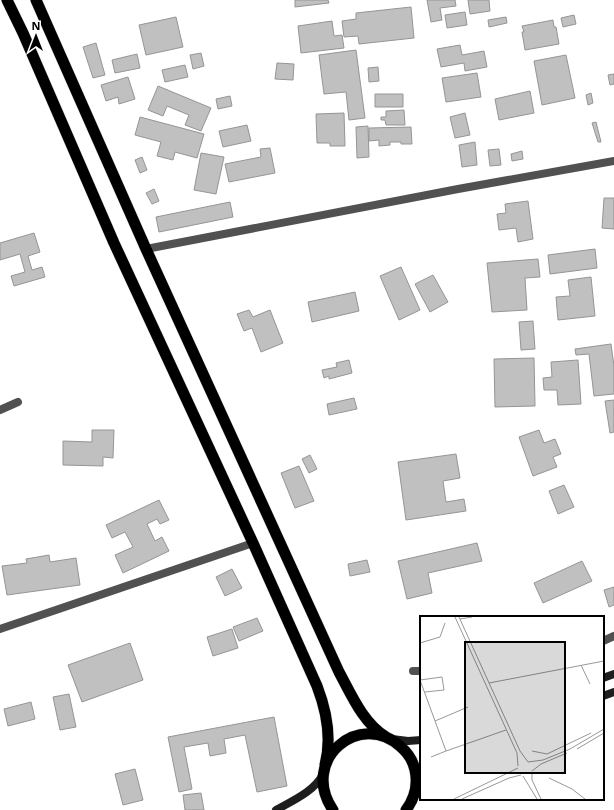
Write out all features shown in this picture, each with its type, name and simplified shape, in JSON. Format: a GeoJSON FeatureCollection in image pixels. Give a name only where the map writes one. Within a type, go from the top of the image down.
{"type":"FeatureCollection","features":[{"type":"Feature","properties":{"kind":"highway"},"geometry":{"type":"LineString","coordinates":[[7,0],[23,33],[114,243],[253,543],[320,692],[329,730],[328,754],[324,770],[324,794],[333,810]]}},
{"type":"Feature","properties":{"kind":"highway"},"geometry":{"type":"LineString","coordinates":[[36,0],[146,249],[339,672],[361,711],[374,728],[406,750],[413,763],[416,777],[416,787],[410,804]]}},
{"type":"Feature","properties":{"kind":"highway"},"geometry":{"type":"LineString","coordinates":[[324,770],[329,756],[343,742],[352,737],[371,734],[388,738]]}},
{"type":"Feature","properties":{"kind":"main road"},"geometry":{"type":"LineString","coordinates":[[604,678],[614,674]]}},
{"type":"Feature","properties":{"kind":"main road"},"geometry":{"type":"LineString","coordinates":[[604,696],[614,692]]}},
{"type":"Feature","properties":{"kind":"main road"},"geometry":{"type":"LineString","coordinates":[[388,738],[403,741],[420,740]]}},
{"type":"Feature","properties":{"kind":"main road"},"geometry":{"type":"LineString","coordinates":[[276,810],[307,791],[320,780],[324,770]]}},
{"type":"Feature","properties":{"kind":"main road"},"geometry":{"type":"LineString","coordinates":[[410,804],[420,788]]}},
{"type":"Feature","properties":{"kind":"street"},"geometry":{"type":"LineString","coordinates":[[146,249],[458,189],[614,162]]}},
{"type":"Feature","properties":{"kind":"street"},"geometry":{"type":"LineString","coordinates":[[0,410],[18,402]]}},
{"type":"Feature","properties":{"kind":"street"},"geometry":{"type":"LineString","coordinates":[[0,630],[253,543]]}},
{"type":"Feature","properties":{"kind":"street"},"geometry":{"type":"LineString","coordinates":[[604,641],[614,636]]}},
{"type":"Feature","properties":{"kind":"building"},"geometry":{"type":"Polygon","coordinates":[[[295,0],[328,0],[329,3],[295,7],[295,0]]]}},
{"type":"Feature","properties":{"kind":"building"},"geometry":{"type":"Polygon","coordinates":[[[427,0],[455,0],[456,6],[440,8],[442,20],[431,22],[427,0]]]}},
{"type":"Feature","properties":{"kind":"building"},"geometry":{"type":"Polygon","coordinates":[[[468,0],[489,0],[490,11],[470,14],[468,0]]]}},
{"type":"Feature","properties":{"kind":"building"},"geometry":{"type":"Polygon","coordinates":[[[411,7],[414,38],[359,44],[358,36],[344,37],[342,21],[356,19],[356,13],[411,7]]]}},
{"type":"Feature","properties":{"kind":"building"},"geometry":{"type":"Polygon","coordinates":[[[465,12],[467,25],[447,28],[445,15],[465,12]]]}},
{"type":"Feature","properties":{"kind":"building"},"geometry":{"type":"Polygon","coordinates":[[[574,15],[576,24],[563,27],[561,18],[574,15]]]}},
{"type":"Feature","properties":{"kind":"building"},"geometry":{"type":"Polygon","coordinates":[[[176,17],[183,47],[146,55],[139,25],[176,17]]]}},
{"type":"Feature","properties":{"kind":"building"},"geometry":{"type":"Polygon","coordinates":[[[506,17],[507,23],[489,27],[488,20],[506,17]]]}},
{"type":"Feature","properties":{"kind":"building"},"geometry":{"type":"Polygon","coordinates":[[[553,20],[554,27],[556,27],[559,44],[525,50],[522,32],[524,32],[522,26],[553,20]]]}},
{"type":"Feature","properties":{"kind":"building"},"geometry":{"type":"Polygon","coordinates":[[[332,21],[334,36],[342,35],[344,48],[301,53],[298,26],[332,21]]]}},
{"type":"Feature","properties":{"kind":"building"},"geometry":{"type":"Polygon","coordinates":[[[96,43],[105,75],[93,78],[83,47],[96,43]]]}},
{"type":"Feature","properties":{"kind":"building"},"geometry":{"type":"Polygon","coordinates":[[[460,45],[462,55],[484,51],[487,67],[465,71],[464,63],[441,67],[437,49],[460,45]]]}},
{"type":"Feature","properties":{"kind":"building"},"geometry":{"type":"Polygon","coordinates":[[[356,50],[365,118],[349,120],[346,92],[324,94],[319,55],[356,50]]]}},
{"type":"Feature","properties":{"kind":"building"},"geometry":{"type":"Polygon","coordinates":[[[201,53],[204,66],[193,69],[190,55],[201,53]]]}},
{"type":"Feature","properties":{"kind":"building"},"geometry":{"type":"Polygon","coordinates":[[[137,54],[140,68],[115,73],[112,60],[137,54]]]}},
{"type":"Feature","properties":{"kind":"building"},"geometry":{"type":"Polygon","coordinates":[[[566,55],[575,98],[542,105],[534,61],[566,55]]]}},
{"type":"Feature","properties":{"kind":"building"},"geometry":{"type":"Polygon","coordinates":[[[277,63],[294,64],[293,80],[275,79],[277,63]]]}},
{"type":"Feature","properties":{"kind":"building"},"geometry":{"type":"Polygon","coordinates":[[[185,65],[188,77],[165,82],[162,70],[185,65]]]}},
{"type":"Feature","properties":{"kind":"building"},"geometry":{"type":"Polygon","coordinates":[[[378,67],[379,81],[369,82],[368,68],[378,67]]]}},
{"type":"Feature","properties":{"kind":"building"},"geometry":{"type":"Polygon","coordinates":[[[477,73],[481,97],[446,102],[442,78],[477,73]]]}},
{"type":"Feature","properties":{"kind":"building"},"geometry":{"type":"Polygon","coordinates":[[[614,74],[614,84],[610,85],[608,75],[614,74]]]}},
{"type":"Feature","properties":{"kind":"building"},"geometry":{"type":"Polygon","coordinates":[[[128,77],[135,99],[119,104],[118,97],[106,101],[101,85],[128,77]]]}},
{"type":"Feature","properties":{"kind":"building"},"geometry":{"type":"Polygon","coordinates":[[[158,86],[211,108],[201,131],[185,125],[189,115],[167,106],[163,116],[148,110],[158,86]]]}},
{"type":"Feature","properties":{"kind":"building"},"geometry":{"type":"Polygon","coordinates":[[[530,91],[534,113],[499,120],[495,99],[530,91]]]}},
{"type":"Feature","properties":{"kind":"building"},"geometry":{"type":"Polygon","coordinates":[[[591,93],[593,103],[588,105],[586,95],[591,93]]]}},
{"type":"Feature","properties":{"kind":"building"},"geometry":{"type":"Polygon","coordinates":[[[375,94],[403,94],[403,107],[375,107],[375,94]]]}},
{"type":"Feature","properties":{"kind":"building"},"geometry":{"type":"Polygon","coordinates":[[[230,96],[232,106],[218,109],[216,99],[230,96]]]}},
{"type":"Feature","properties":{"kind":"building"},"geometry":{"type":"Polygon","coordinates":[[[404,110],[405,125],[386,125],[385,120],[381,120],[381,117],[386,117],[386,111],[404,110]]]}},
{"type":"Feature","properties":{"kind":"building"},"geometry":{"type":"Polygon","coordinates":[[[344,113],[345,146],[330,146],[330,143],[317,143],[316,114],[344,113]]]}},
{"type":"Feature","properties":{"kind":"building"},"geometry":{"type":"Polygon","coordinates":[[[465,113],[470,135],[455,138],[450,117],[465,113]]]}},
{"type":"Feature","properties":{"kind":"building"},"geometry":{"type":"Polygon","coordinates":[[[140,117],[204,134],[197,158],[175,152],[173,160],[157,156],[161,142],[135,135],[140,117]]]}},
{"type":"Feature","properties":{"kind":"building"},"geometry":{"type":"Polygon","coordinates":[[[596,122],[601,142],[598,142],[592,123],[596,122]]]}},
{"type":"Feature","properties":{"kind":"building"},"geometry":{"type":"Polygon","coordinates":[[[247,125],[251,141],[223,147],[219,131],[247,125]]]}},
{"type":"Feature","properties":{"kind":"building"},"geometry":{"type":"Polygon","coordinates":[[[368,126],[369,157],[357,158],[356,127],[368,126]]]}},
{"type":"Feature","properties":{"kind":"building"},"geometry":{"type":"Polygon","coordinates":[[[411,127],[412,144],[390,142],[390,145],[379,146],[379,140],[369,141],[369,128],[411,127]]]}},
{"type":"Feature","properties":{"kind":"building"},"geometry":{"type":"Polygon","coordinates":[[[475,142],[477,165],[462,167],[459,145],[475,142]]]}},
{"type":"Feature","properties":{"kind":"building"},"geometry":{"type":"Polygon","coordinates":[[[270,148],[275,173],[229,182],[225,164],[261,157],[260,149],[270,148]]]}},
{"type":"Feature","properties":{"kind":"building"},"geometry":{"type":"Polygon","coordinates":[[[499,149],[501,165],[490,166],[488,150],[499,149]]]}},
{"type":"Feature","properties":{"kind":"building"},"geometry":{"type":"Polygon","coordinates":[[[522,151],[523,159],[512,161],[511,154],[522,151]]]}},
{"type":"Feature","properties":{"kind":"building"},"geometry":{"type":"Polygon","coordinates":[[[201,153],[224,157],[216,194],[194,190],[201,153]]]}},
{"type":"Feature","properties":{"kind":"building"},"geometry":{"type":"Polygon","coordinates":[[[142,157],[147,170],[140,173],[135,160],[142,157]]]}},
{"type":"Feature","properties":{"kind":"building"},"geometry":{"type":"Polygon","coordinates":[[[154,189],[159,201],[152,204],[146,193],[154,189]]]}},
{"type":"Feature","properties":{"kind":"building"},"geometry":{"type":"Polygon","coordinates":[[[604,198],[614,198],[614,229],[602,228],[604,198]]]}},
{"type":"Feature","properties":{"kind":"building"},"geometry":{"type":"Polygon","coordinates":[[[528,201],[533,239],[518,242],[516,228],[499,230],[497,214],[506,213],[505,204],[528,201]]]}},
{"type":"Feature","properties":{"kind":"building"},"geometry":{"type":"Polygon","coordinates":[[[230,202],[233,217],[159,232],[156,217],[230,202]]]}},
{"type":"Feature","properties":{"kind":"building"},"geometry":{"type":"Polygon","coordinates":[[[34,233],[40,252],[28,256],[32,270],[42,267],[45,277],[14,286],[11,276],[25,272],[20,254],[0,260],[0,243],[34,233]]]}},
{"type":"Feature","properties":{"kind":"building"},"geometry":{"type":"Polygon","coordinates":[[[595,249],[597,268],[550,274],[548,255],[595,249]]]}},
{"type":"Feature","properties":{"kind":"building"},"geometry":{"type":"Polygon","coordinates":[[[538,259],[540,277],[525,278],[527,310],[492,312],[487,263],[538,259]]]}},
{"type":"Feature","properties":{"kind":"building"},"geometry":{"type":"Polygon","coordinates":[[[401,267],[420,310],[399,320],[380,276],[401,267]]]}},
{"type":"Feature","properties":{"kind":"building"},"geometry":{"type":"Polygon","coordinates":[[[433,275],[448,302],[430,312],[415,284],[433,275]]]}},
{"type":"Feature","properties":{"kind":"building"},"geometry":{"type":"Polygon","coordinates":[[[591,277],[595,316],[558,320],[556,297],[570,296],[568,280],[591,277]]]}},
{"type":"Feature","properties":{"kind":"building"},"geometry":{"type":"Polygon","coordinates":[[[355,292],[359,311],[312,322],[308,302],[355,292]]]}},
{"type":"Feature","properties":{"kind":"building"},"geometry":{"type":"Polygon","coordinates":[[[249,310],[253,317],[270,310],[283,343],[261,352],[252,328],[244,331],[237,314],[249,310]]]}},
{"type":"Feature","properties":{"kind":"building"},"geometry":{"type":"Polygon","coordinates":[[[533,321],[535,349],[521,350],[519,322],[533,321]]]}},
{"type":"Feature","properties":{"kind":"building"},"geometry":{"type":"Polygon","coordinates":[[[611,344],[614,366],[614,394],[594,396],[589,354],[576,355],[575,349],[611,344]]]}},
{"type":"Feature","properties":{"kind":"building"},"geometry":{"type":"Polygon","coordinates":[[[534,358],[535,406],[495,407],[494,359],[534,358]]]}},
{"type":"Feature","properties":{"kind":"building"},"geometry":{"type":"Polygon","coordinates":[[[349,360],[352,373],[329,379],[329,376],[324,378],[322,370],[337,367],[336,363],[349,360]]]}},
{"type":"Feature","properties":{"kind":"building"},"geometry":{"type":"Polygon","coordinates":[[[578,360],[581,404],[558,405],[557,390],[544,390],[543,378],[552,377],[551,362],[578,360]]]}},
{"type":"Feature","properties":{"kind":"building"},"geometry":{"type":"Polygon","coordinates":[[[354,398],[357,409],[329,415],[327,404],[354,398]]]}},
{"type":"Feature","properties":{"kind":"building"},"geometry":{"type":"Polygon","coordinates":[[[614,400],[614,432],[610,433],[605,401],[614,400]]]}},
{"type":"Feature","properties":{"kind":"building"},"geometry":{"type":"Polygon","coordinates":[[[92,430],[114,430],[113,458],[103,457],[103,466],[63,465],[63,441],[92,442],[92,430]]]}},
{"type":"Feature","properties":{"kind":"building"},"geometry":{"type":"Polygon","coordinates":[[[539,430],[544,443],[555,439],[561,454],[553,457],[557,467],[533,476],[519,437],[539,430]]]}},
{"type":"Feature","properties":{"kind":"building"},"geometry":{"type":"Polygon","coordinates":[[[456,454],[460,478],[443,481],[446,502],[464,499],[466,511],[406,520],[398,462],[456,454]]]}},
{"type":"Feature","properties":{"kind":"building"},"geometry":{"type":"Polygon","coordinates":[[[310,455],[317,469],[309,473],[302,459],[310,455]]]}},
{"type":"Feature","properties":{"kind":"building"},"geometry":{"type":"Polygon","coordinates":[[[299,466],[314,501],[295,508],[281,473],[299,466]]]}},
{"type":"Feature","properties":{"kind":"building"},"geometry":{"type":"Polygon","coordinates":[[[564,485],[574,507],[558,514],[549,491],[564,485]]]}},
{"type":"Feature","properties":{"kind":"building"},"geometry":{"type":"Polygon","coordinates":[[[159,500],[169,520],[160,524],[157,519],[147,524],[155,541],[162,537],[169,551],[123,573],[115,555],[133,547],[125,532],[112,538],[106,525],[159,500]]]}},
{"type":"Feature","properties":{"kind":"building"},"geometry":{"type":"Polygon","coordinates":[[[477,543],[482,561],[428,573],[432,593],[407,599],[398,561],[477,543]]]}},
{"type":"Feature","properties":{"kind":"building"},"geometry":{"type":"Polygon","coordinates":[[[49,555],[50,562],[76,558],[80,585],[7,595],[2,566],[27,563],[26,559],[49,555]]]}},
{"type":"Feature","properties":{"kind":"building"},"geometry":{"type":"Polygon","coordinates":[[[367,560],[370,572],[350,576],[348,564],[367,560]]]}},
{"type":"Feature","properties":{"kind":"building"},"geometry":{"type":"Polygon","coordinates":[[[582,561],[592,581],[543,603],[534,583],[582,561]]]}},
{"type":"Feature","properties":{"kind":"building"},"geometry":{"type":"Polygon","coordinates":[[[232,569],[242,588],[225,596],[216,577],[232,569]]]}},
{"type":"Feature","properties":{"kind":"building"},"geometry":{"type":"Polygon","coordinates":[[[614,587],[614,605],[609,607],[604,590],[614,587]]]}},
{"type":"Feature","properties":{"kind":"building"},"geometry":{"type":"Polygon","coordinates":[[[257,618],[263,631],[239,641],[233,627],[257,618]]]}},
{"type":"Feature","properties":{"kind":"building"},"geometry":{"type":"Polygon","coordinates":[[[232,629],[238,648],[213,656],[207,637],[232,629]]]}},
{"type":"Feature","properties":{"kind":"building"},"geometry":{"type":"Polygon","coordinates":[[[130,643],[143,680],[82,702],[68,665],[130,643]]]}},
{"type":"Feature","properties":{"kind":"building"},"geometry":{"type":"Polygon","coordinates":[[[69,694],[76,727],[60,730],[53,697],[69,694]]]}},
{"type":"Feature","properties":{"kind":"building"},"geometry":{"type":"Polygon","coordinates":[[[31,702],[35,719],[8,726],[4,709],[31,702]]]}},
{"type":"Feature","properties":{"kind":"building"},"geometry":{"type":"Polygon","coordinates":[[[274,717],[287,786],[257,792],[245,735],[224,739],[226,753],[210,756],[208,743],[184,747],[192,789],[179,792],[168,737],[274,717]]]}},
{"type":"Feature","properties":{"kind":"building"},"geometry":{"type":"Polygon","coordinates":[[[135,769],[143,800],[123,805],[115,774],[135,769]]]}},
{"type":"Feature","properties":{"kind":"building"},"geometry":{"type":"Polygon","coordinates":[[[201,793],[204,810],[185,810],[183,795],[201,793]]]}}]}
